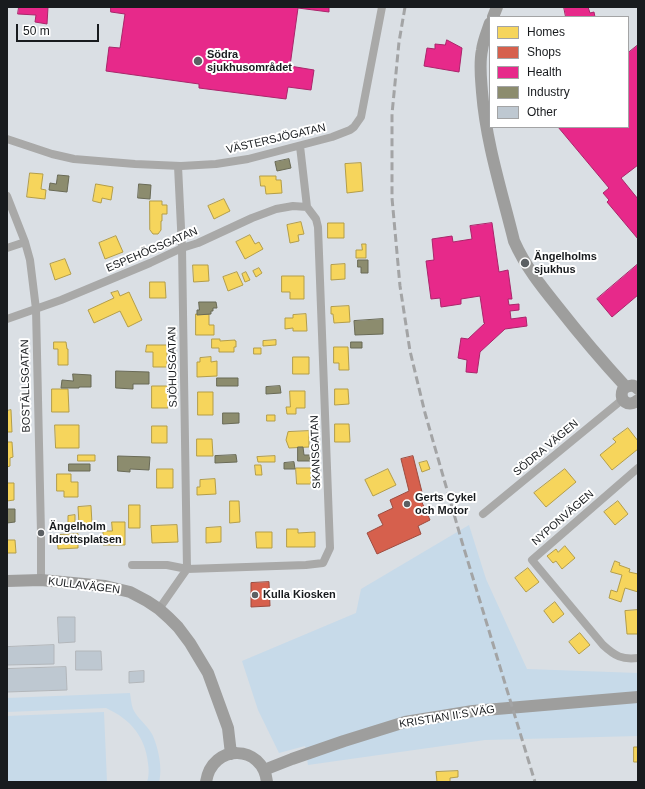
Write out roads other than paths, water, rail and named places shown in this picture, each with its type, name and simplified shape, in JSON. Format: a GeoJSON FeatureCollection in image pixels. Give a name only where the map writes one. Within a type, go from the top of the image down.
{"type":"FeatureCollection","features":[{"type":"Feature","properties":{"kind":"street","name":"VÄSTERSJÖGATAN"},"geometry":{"type":"LineString","coordinates":[[7,139],[52,154],[74,159],[178,166],[216,164],[248,159],[300,146],[346,132],[354,127],[360,119],[382,7]]}},
{"type":"Feature","properties":{"kind":"street"},"geometry":{"type":"LineString","coordinates":[[489,27],[483,45],[480,63],[483,106],[488,137],[514,241],[527,267],[544,289],[588,345],[634,394]]}},
{"type":"Feature","properties":{"kind":"street"},"geometry":{"type":"LineString","coordinates":[[300,146],[307,207]]}},
{"type":"Feature","properties":{"kind":"street","name":"SJÖHUSGATAN"},"geometry":{"type":"LineString","coordinates":[[178,166],[182,248],[187,568]]}},
{"type":"Feature","properties":{"kind":"street","name":"BOSTÄLLSGATAN"},"geometry":{"type":"LineString","coordinates":[[7,196],[25,242],[30,260],[36,309],[41,580]]}},
{"type":"Feature","properties":{"kind":"street","name":"ESPEHÖGSGATAN"},"geometry":{"type":"LineString","coordinates":[[7,319],[75,294],[276,209],[293,206],[307,207]]}},
{"type":"Feature","properties":{"kind":"street","name":"SKANSGATAN"},"geometry":{"type":"LineString","coordinates":[[132,565],[167,565],[187,568],[306,565],[322,563],[330,548],[318,227],[316,219],[307,207]]}},
{"type":"Feature","properties":{"kind":"street"},"geometry":{"type":"LineString","coordinates":[[7,248],[25,242]]}},
{"type":"Feature","properties":{"kind":"street","name":"SÖDRA VÄGEN"},"geometry":{"type":"LineString","coordinates":[[483,514],[634,394]]}},
{"type":"Feature","properties":{"kind":"street","name":"NYPONVÄGEN"},"geometry":{"type":"LineString","coordinates":[[638,468],[532,560],[603,645],[613,654],[621,658],[638,658]]}},
{"type":"Feature","properties":{"kind":"street"},"geometry":{"type":"LineString","coordinates":[[159,609],[187,568]]}},
{"type":"Feature","properties":{"kind":"street","name":"KULLAVÄGEN"},"geometry":{"type":"LineString","coordinates":[[7,580],[41,580],[105,586],[130,592],[159,609],[178,627],[190,643],[208,674],[228,728],[231,754]]}},
{"type":"Feature","properties":{"kind":"street","name":"KRISTIAN II:S VÄG"},"geometry":{"type":"LineString","coordinates":[[264,770],[344,741],[405,722],[473,711],[638,697]]}},
{"type":"Feature","properties":{"kind":"street"},"geometry":{"type":"LineString","coordinates":[[206,782],[213,765],[221,758],[231,754],[241,753],[250,756],[258,762],[264,770],[267,782]]}},
{"type":"Feature","properties":{"kind":"railway"},"geometry":{"type":"LineString","coordinates":[[405,7],[399,42],[392,114],[392,198],[400,286],[410,351],[425,413],[462,542],[535,782]]}},
{"type":"Feature","properties":{"kind":"place","name":"Södra sjukhusområdet"},"geometry":{"type":"Point","coordinates":[198,61]}},
{"type":"Feature","properties":{"kind":"place","name":"Ängelholms sjukhus"},"geometry":{"type":"Point","coordinates":[525,263]}},
{"type":"Feature","properties":{"kind":"place","name":"Gerts Cykel och Motor"},"geometry":{"type":"Point","coordinates":[407,504]}},
{"type":"Feature","properties":{"kind":"place","name":"Ängelholm Idrottsplatsen"},"geometry":{"type":"Point","coordinates":[41,533]}},
{"type":"Feature","properties":{"kind":"place","name":"Kulla Kiosken"},"geometry":{"type":"Point","coordinates":[255,595]}}]}
